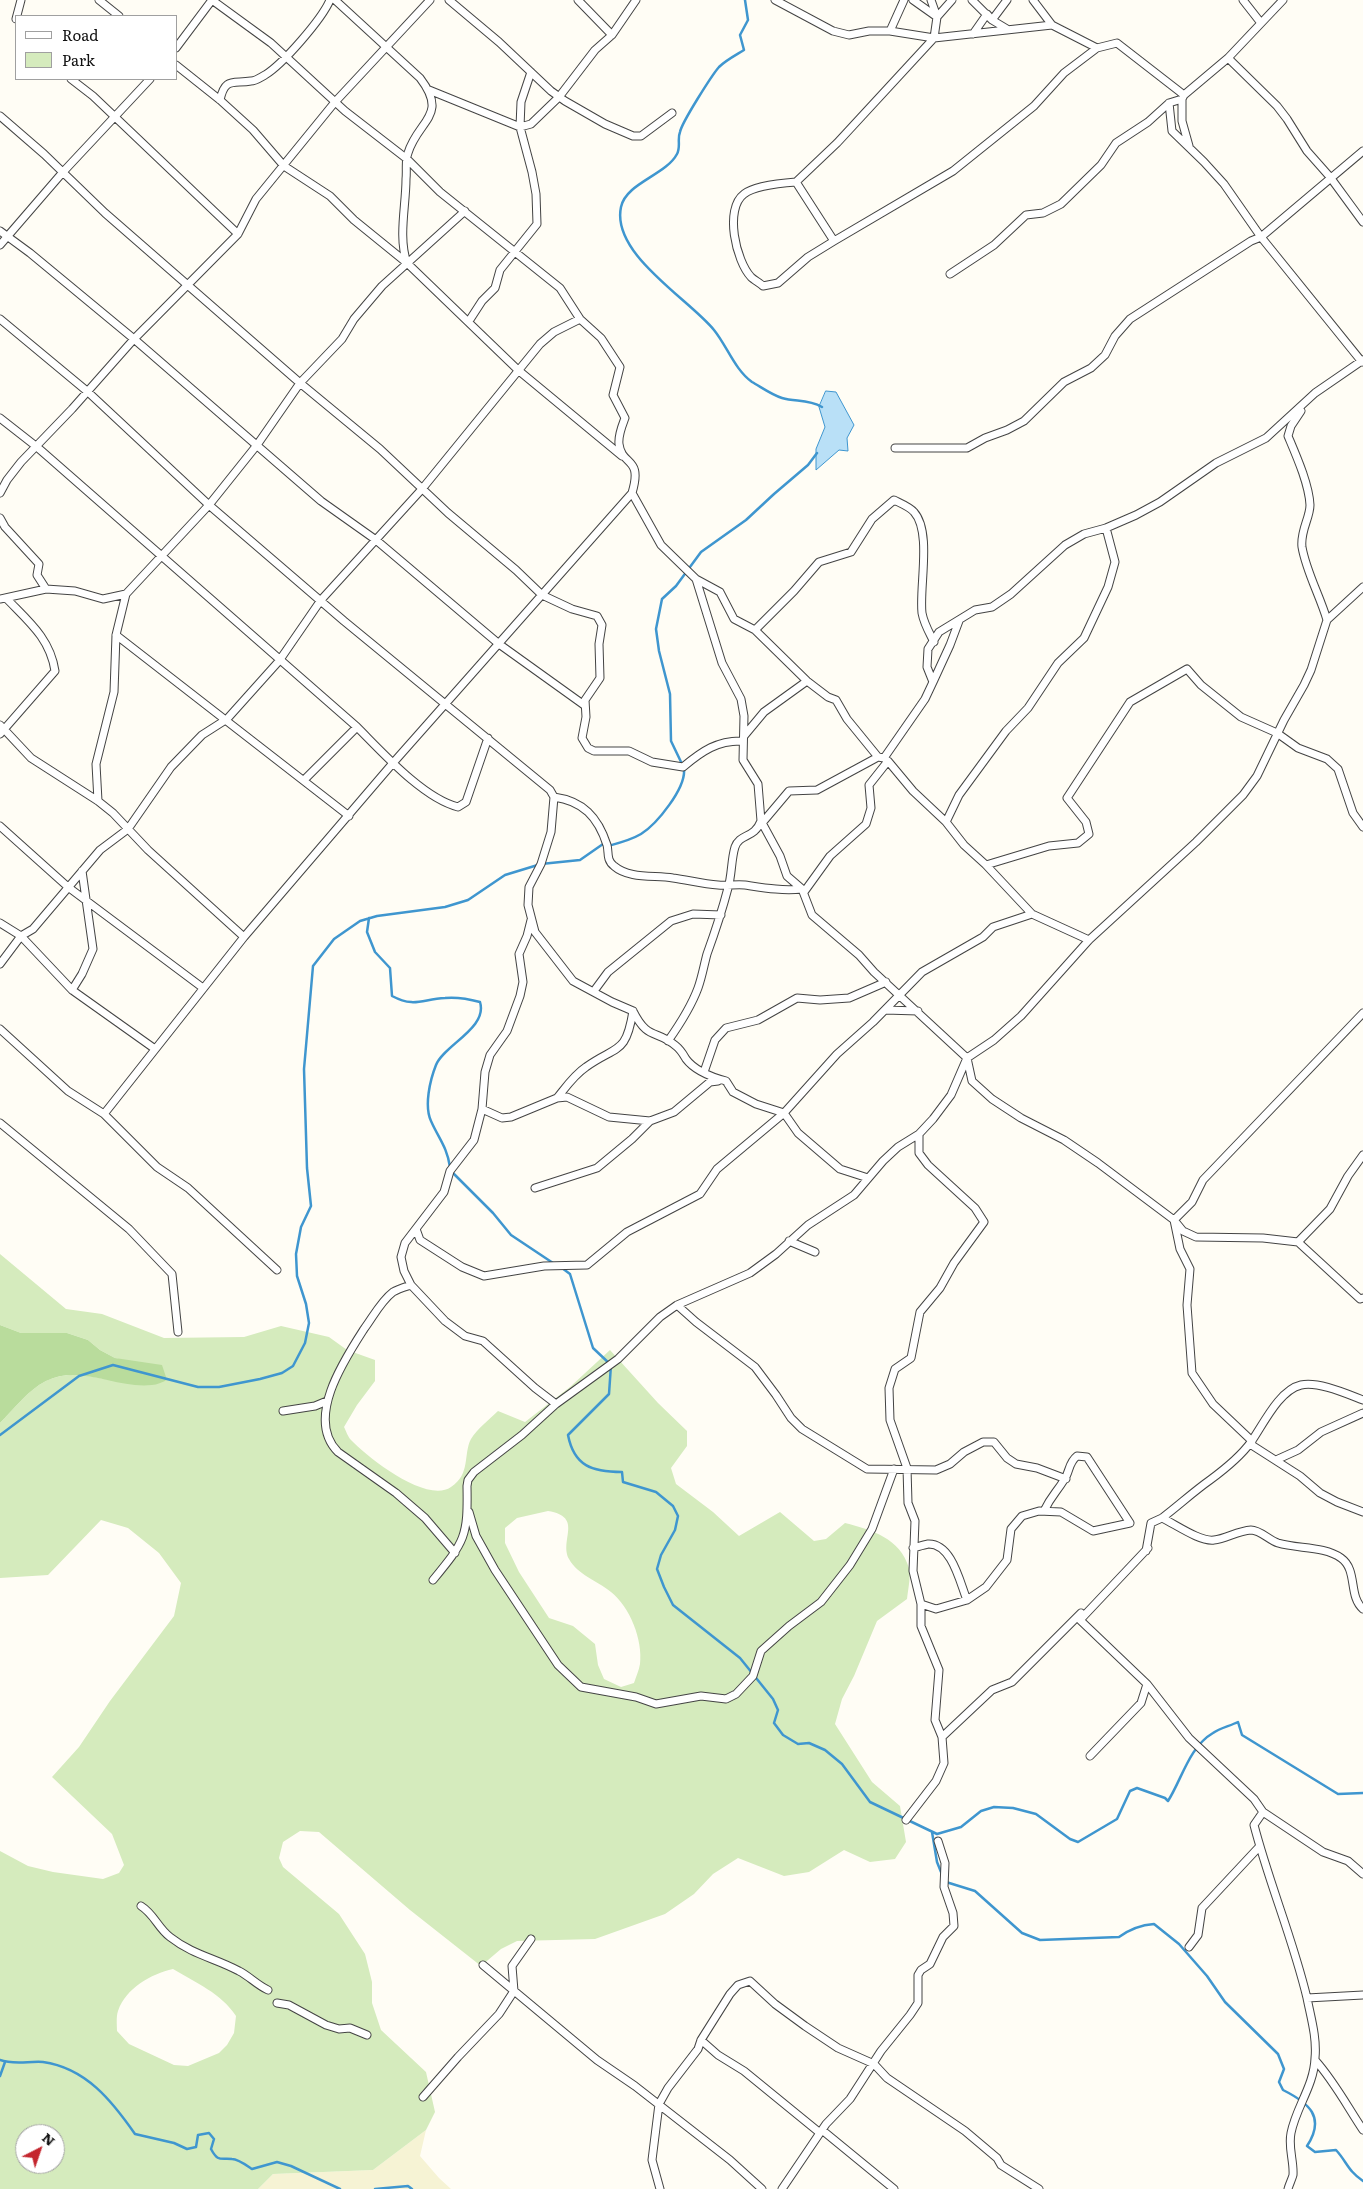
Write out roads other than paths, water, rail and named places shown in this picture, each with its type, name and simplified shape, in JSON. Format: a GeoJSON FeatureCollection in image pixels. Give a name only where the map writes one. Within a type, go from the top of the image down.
{"type":"FeatureCollection","features":[{"type":"Feature","properties":{"kind":"street"},"geometry":{"type":"LineString","coordinates":[[17,15],[21,0]]}},
{"type":"Feature","properties":{"kind":"street"},"geometry":{"type":"LineString","coordinates":[[99,0],[118,15]]}},
{"type":"Feature","properties":{"kind":"street"},"geometry":{"type":"LineString","coordinates":[[104,1114],[244,937],[393,763],[632,493],[636,478],[633,464],[622,453],[619,444],[625,418],[613,395],[620,367],[601,338],[580,319],[560,288],[423,177],[407,159],[335,102],[286,56],[212,0],[178,45]]}},
{"type":"Feature","properties":{"kind":"street"},"geometry":{"type":"LineString","coordinates":[[220,100],[222,90],[228,84],[253,81],[274,69],[325,12],[330,0]]}},
{"type":"Feature","properties":{"kind":"street"},"geometry":{"type":"LineString","coordinates":[[335,0],[420,78],[429,90],[432,107],[430,119],[412,141],[407,159],[403,241],[407,263]]}},
{"type":"Feature","properties":{"kind":"street"},"geometry":{"type":"LineString","coordinates":[[0,493],[7,480],[134,339],[238,234],[256,198],[335,102],[384,47],[430,0]]}},
{"type":"Feature","properties":{"kind":"street"},"geometry":{"type":"LineString","coordinates":[[449,0],[559,96],[605,124],[634,136],[641,136],[672,113]]}},
{"type":"Feature","properties":{"kind":"street"},"geometry":{"type":"LineString","coordinates":[[578,0],[612,35]]}},
{"type":"Feature","properties":{"kind":"street"},"geometry":{"type":"LineString","coordinates":[[429,90],[520,127],[531,124],[559,96],[595,50],[612,35],[636,0]]}},
{"type":"Feature","properties":{"kind":"street"},"geometry":{"type":"LineString","coordinates":[[775,0],[833,31],[848,35],[869,31],[890,31],[934,38],[1052,24]]}},
{"type":"Feature","properties":{"kind":"street"},"geometry":{"type":"LineString","coordinates":[[890,31],[904,0]]}},
{"type":"Feature","properties":{"kind":"street"},"geometry":{"type":"LineString","coordinates":[[913,0],[936,17]]}},
{"type":"Feature","properties":{"kind":"street"},"geometry":{"type":"LineString","coordinates":[[930,0],[936,17],[934,38],[837,143],[796,182],[776,183],[743,194],[734,211],[735,246],[750,276],[764,286],[778,283],[808,257],[953,171],[1034,106],[1064,73],[1097,48],[1117,43],[1183,97]]}},
{"type":"Feature","properties":{"kind":"street"},"geometry":{"type":"LineString","coordinates":[[936,17],[952,0]]}},
{"type":"Feature","properties":{"kind":"street"},"geometry":{"type":"LineString","coordinates":[[972,0],[992,20],[1008,29]]}},
{"type":"Feature","properties":{"kind":"street"},"geometry":{"type":"LineString","coordinates":[[992,20],[1007,0]]}},
{"type":"Feature","properties":{"kind":"street"},"geometry":{"type":"LineString","coordinates":[[1033,0],[1036,7],[1052,24],[1097,48]]}},
{"type":"Feature","properties":{"kind":"street"},"geometry":{"type":"LineString","coordinates":[[1243,0],[1262,23]]}},
{"type":"Feature","properties":{"kind":"street"},"geometry":{"type":"LineString","coordinates":[[950,274],[994,245],[1026,216],[1044,213],[1061,204],[1101,165],[1116,142],[1148,122],[1169,103],[1183,97],[1228,58],[1283,0]]}},
{"type":"Feature","properties":{"kind":"street"},"geometry":{"type":"LineString","coordinates":[[973,34],[987,14],[992,20]]}},
{"type":"Feature","properties":{"kind":"street"},"geometry":{"type":"LineString","coordinates":[[1228,58],[1277,106],[1306,151],[1330,177],[1363,222]]}},
{"type":"Feature","properties":{"kind":"street"},"geometry":{"type":"LineString","coordinates":[[178,67],[220,100],[253,130],[284,166],[330,196],[354,220],[407,263],[518,370],[633,464]]}},
{"type":"Feature","properties":{"kind":"street"},"geometry":{"type":"LineString","coordinates":[[468,322],[482,301],[494,288],[500,270],[536,224],[538,218],[532,172],[520,127],[521,102],[531,72]]}},
{"type":"Feature","properties":{"kind":"street"},"geometry":{"type":"LineString","coordinates":[[72,80],[93,96],[238,234]]}},
{"type":"Feature","properties":{"kind":"street"},"geometry":{"type":"LineString","coordinates":[[0,245],[63,172],[149,80]]}},
{"type":"Feature","properties":{"kind":"street"},"geometry":{"type":"LineString","coordinates":[[1183,97],[1182,121],[1189,146]]}},
{"type":"Feature","properties":{"kind":"street"},"geometry":{"type":"LineString","coordinates":[[933,682],[927,667],[928,649],[939,632],[975,610],[992,607],[1011,594],[1066,545],[1084,534],[1106,528],[1160,502],[1216,463],[1266,438],[1328,382],[1362,361],[1262,237],[1224,184],[1172,130],[1169,103]]}},
{"type":"Feature","properties":{"kind":"street"},"geometry":{"type":"LineString","coordinates":[[0,116],[63,172],[105,213],[300,384],[380,448],[422,489],[516,570],[542,595],[572,609],[597,616],[602,625],[598,644],[600,678],[587,694],[584,705],[586,717],[582,738],[588,748],[594,751],[629,751],[652,762],[683,767],[700,753],[724,741],[743,739],[764,712],[807,681]]}},
{"type":"Feature","properties":{"kind":"street"},"geometry":{"type":"LineString","coordinates":[[895,448],[967,448],[1022,422],[1064,382],[1091,368],[1106,355],[1115,336],[1130,320],[1251,241],[1262,237],[1363,150]]}},
{"type":"Feature","properties":{"kind":"street"},"geometry":{"type":"LineString","coordinates":[[796,182],[834,241]]}},
{"type":"Feature","properties":{"kind":"street"},"geometry":{"type":"LineString","coordinates":[[98,801],[96,764],[114,692],[116,635],[126,594],[209,505],[257,445],[300,384],[342,340],[354,319],[382,286],[465,210]]}},
{"type":"Feature","properties":{"kind":"street"},"geometry":{"type":"LineString","coordinates":[[0,231],[30,253],[134,339],[321,501],[376,540],[499,644],[584,705]]}},
{"type":"Feature","properties":{"kind":"street"},"geometry":{"type":"LineString","coordinates":[[0,318],[88,392],[209,505],[322,600],[344,621],[550,790],[554,797],[551,832],[541,864],[529,887],[528,905],[535,932],[568,976],[612,1002],[633,1011],[641,1027],[654,1036],[668,1041],[680,1050],[694,1067],[712,1077],[726,1081],[732,1092],[756,1104],[784,1113],[798,1133],[840,1169],[868,1178]]}},
{"type":"Feature","properties":{"kind":"street"},"geometry":{"type":"LineString","coordinates":[[0,964],[21,936],[33,929],[100,850],[128,829],[171,767],[202,735],[227,719],[279,661],[322,600],[422,489],[540,344],[554,332],[580,319]]}},
{"type":"Feature","properties":{"kind":"street"},"geometry":{"type":"LineString","coordinates":[[1305,404],[1291,426],[1288,436],[1299,462],[1310,507],[1302,535],[1305,559],[1327,620]]}},
{"type":"Feature","properties":{"kind":"street"},"geometry":{"type":"LineString","coordinates":[[0,418],[37,447],[160,557],[357,727],[393,763],[448,805],[458,807],[466,802],[488,738]]}},
{"type":"Feature","properties":{"kind":"street"},"geometry":{"type":"LineString","coordinates":[[632,493],[660,545],[696,579],[720,592],[734,619],[755,630],[807,681],[828,697],[836,700],[847,719],[913,790],[946,822],[964,845],[986,865],[1032,914],[1089,940]]}},
{"type":"Feature","properties":{"kind":"street"},"geometry":{"type":"LineString","coordinates":[[755,630],[794,591],[819,562],[850,552],[872,519],[894,500],[914,511],[921,526],[924,566],[922,613],[926,627],[934,642]]}},
{"type":"Feature","properties":{"kind":"street"},"geometry":{"type":"LineString","coordinates":[[0,518],[5,527],[39,564],[37,575],[46,589]]}},
{"type":"Feature","properties":{"kind":"street"},"geometry":{"type":"LineString","coordinates":[[946,822],[959,795],[1006,731],[1028,708],[1058,663],[1084,638],[1108,587],[1115,562],[1106,528]]}},
{"type":"Feature","properties":{"kind":"street"},"geometry":{"type":"LineString","coordinates":[[696,579],[722,662],[741,699],[743,760],[758,784],[761,822],[780,856],[787,876],[803,890],[812,915],[859,955],[918,1011],[955,1050],[967,1058],[972,1081],[992,1099],[1021,1118],[1064,1140],[1098,1163],[1174,1220],[1183,1231],[1196,1237],[1263,1238],[1298,1242],[1360,1299],[1363,1298]]}},
{"type":"Feature","properties":{"kind":"street"},"geometry":{"type":"LineString","coordinates":[[433,1580],[462,1544],[466,1530],[468,1480],[474,1472],[522,1436],[556,1404],[618,1359],[677,1304],[750,1273],[776,1254],[808,1225],[854,1195],[898,1147],[919,1134],[934,1119],[951,1095],[967,1058],[994,1040],[1021,1016],[1089,940],[1190,848],[1234,804],[1257,776],[1277,733],[1311,670],[1327,620],[1363,587]]}},
{"type":"Feature","properties":{"kind":"street"},"geometry":{"type":"LineString","coordinates":[[3,598],[46,589],[75,592],[103,599],[126,594]]}},
{"type":"Feature","properties":{"kind":"street"},"geometry":{"type":"LineString","coordinates":[[3,598],[39,632],[53,654],[55,671],[1,729],[31,758],[98,801],[148,850],[244,937]]}},
{"type":"Feature","properties":{"kind":"street"},"geometry":{"type":"LineString","coordinates":[[803,890],[830,856],[866,824],[871,808],[868,785],[925,699],[950,645],[959,620]]}},
{"type":"Feature","properties":{"kind":"street"},"geometry":{"type":"LineString","coordinates":[[116,635],[305,779],[349,816]]}},
{"type":"Feature","properties":{"kind":"street"},"geometry":{"type":"LineString","coordinates":[[986,865],[1048,846],[1078,843],[1089,834],[1086,822],[1067,798],[1130,702],[1187,669],[1201,685],[1241,717],[1277,733],[1298,748],[1328,759],[1338,769],[1353,813],[1363,827]]}},
{"type":"Feature","properties":{"kind":"street"},"geometry":{"type":"LineString","coordinates":[[305,779],[357,727]]}},
{"type":"Feature","properties":{"kind":"street"},"geometry":{"type":"LineString","coordinates":[[668,1041],[680,1024],[698,987],[729,885],[732,858],[736,844],[740,839],[756,831],[761,822],[789,792],[817,790],[884,759]]}},
{"type":"Feature","properties":{"kind":"street"},"geometry":{"type":"LineString","coordinates":[[554,797],[571,800],[592,816],[608,846],[608,856],[613,865],[632,873],[773,890],[803,890]]}},
{"type":"Feature","properties":{"kind":"street"},"geometry":{"type":"LineString","coordinates":[[0,826],[68,887],[202,988]]}},
{"type":"Feature","properties":{"kind":"street"},"geometry":{"type":"LineString","coordinates":[[72,990],[82,974],[92,949],[82,870]]}},
{"type":"Feature","properties":{"kind":"street"},"geometry":{"type":"LineString","coordinates":[[594,991],[608,972],[671,921],[693,914],[721,915]]}},
{"type":"Feature","properties":{"kind":"street"},"geometry":{"type":"LineString","coordinates":[[416,1229],[420,1240],[462,1267],[484,1276],[544,1266],[587,1265],[627,1232],[700,1194],[717,1169],[784,1113],[837,1054],[886,1010],[922,972],[978,940],[993,928],[1032,914]]}},
{"type":"Feature","properties":{"kind":"street"},"geometry":{"type":"LineString","coordinates":[[532,916],[527,936],[519,954],[523,982],[520,996],[507,1031],[490,1055],[485,1072],[482,1108],[474,1140],[450,1171],[444,1192],[405,1243],[401,1257],[404,1271],[411,1285],[445,1322],[465,1336],[478,1338],[490,1345],[520,1375],[556,1404]]}},
{"type":"Feature","properties":{"kind":"street"},"geometry":{"type":"LineString","coordinates":[[0,923],[21,936],[72,990],[154,1050]]}},
{"type":"Feature","properties":{"kind":"street"},"geometry":{"type":"LineString","coordinates":[[704,1072],[715,1040],[726,1028],[758,1020],[797,998],[820,1000],[849,998],[886,982]]}},
{"type":"Feature","properties":{"kind":"street"},"geometry":{"type":"LineString","coordinates":[[886,1010],[918,1011]]}},
{"type":"Feature","properties":{"kind":"street"},"geometry":{"type":"LineString","coordinates":[[557,1098],[575,1076],[624,1043],[630,1030],[633,1011]]}},
{"type":"Feature","properties":{"kind":"street"},"geometry":{"type":"LineString","coordinates":[[1174,1220],[1192,1202],[1203,1180],[1363,1013]]}},
{"type":"Feature","properties":{"kind":"street"},"geometry":{"type":"LineString","coordinates":[[0,1029],[68,1091],[104,1114],[157,1167],[188,1188],[277,1270]]}},
{"type":"Feature","properties":{"kind":"street"},"geometry":{"type":"LineString","coordinates":[[535,1188],[597,1168],[632,1139],[650,1121],[674,1112],[710,1082],[726,1081]]}},
{"type":"Feature","properties":{"kind":"street"},"geometry":{"type":"LineString","coordinates":[[482,1108],[502,1118],[511,1117],[557,1098],[567,1097],[609,1117],[650,1121]]}},
{"type":"Feature","properties":{"kind":"street"},"geometry":{"type":"LineString","coordinates":[[0,1123],[129,1228],[172,1274],[178,1332]]}},
{"type":"Feature","properties":{"kind":"street"},"geometry":{"type":"LineString","coordinates":[[906,1820],[936,1781],[944,1763],[942,1737],[935,1720],[939,1670],[921,1626],[921,1604],[913,1571],[912,1548],[915,1521],[908,1503],[907,1468],[890,1420],[889,1388],[895,1369],[911,1358],[920,1312],[940,1288],[954,1263],[984,1222],[974,1208],[928,1165],[919,1153],[919,1134]]}},
{"type":"Feature","properties":{"kind":"street"},"geometry":{"type":"LineString","coordinates":[[1298,1242],[1330,1209],[1348,1176],[1363,1155]]}},
{"type":"Feature","properties":{"kind":"street"},"geometry":{"type":"LineString","coordinates":[[1174,1220],[1180,1249],[1190,1269],[1187,1305],[1192,1373],[1213,1404],[1251,1442],[1300,1476],[1320,1493],[1363,1512]]}},
{"type":"Feature","properties":{"kind":"street"},"geometry":{"type":"LineString","coordinates":[[789,1241],[815,1252]]}},
{"type":"Feature","properties":{"kind":"street"},"geometry":{"type":"LineString","coordinates":[[411,1285],[392,1293],[378,1308],[344,1361],[327,1401],[326,1434],[331,1445],[425,1518],[456,1553]]}},
{"type":"Feature","properties":{"kind":"street"},"geometry":{"type":"LineString","coordinates":[[677,1304],[696,1322],[755,1367],[791,1418],[802,1429],[867,1469],[907,1468],[936,1470],[950,1464],[964,1452],[983,1442],[994,1442],[1007,1458],[1016,1464],[1037,1468],[1066,1479]]}},
{"type":"Feature","properties":{"kind":"street"},"geometry":{"type":"LineString","coordinates":[[942,1737],[992,1690],[1012,1682],[1065,1628],[1138,1564],[1148,1548],[1148,1532],[1151,1523],[1162,1518],[1224,1472],[1251,1442],[1272,1409],[1288,1392],[1300,1385],[1317,1386],[1345,1392],[1363,1400]]}},
{"type":"Feature","properties":{"kind":"street"},"geometry":{"type":"LineString","coordinates":[[283,1410],[315,1406],[327,1401]]}},
{"type":"Feature","properties":{"kind":"street"},"geometry":{"type":"LineString","coordinates":[[1276,1460],[1298,1450],[1321,1432],[1363,1413]]}},
{"type":"Feature","properties":{"kind":"street"},"geometry":{"type":"LineString","coordinates":[[921,1604],[936,1609],[967,1600],[986,1587],[1007,1560],[1010,1529],[1022,1516],[1044,1511],[1061,1512],[1093,1531],[1130,1522],[1086,1457],[1077,1456],[1071,1461],[1066,1479],[1050,1497],[1044,1511]]}},
{"type":"Feature","properties":{"kind":"street"},"geometry":{"type":"LineString","coordinates":[[467,1507],[476,1536],[495,1570],[558,1665],[581,1687],[636,1697],[656,1704],[701,1696],[726,1699],[736,1694],[753,1676],[760,1651],[821,1602],[850,1565],[872,1528],[894,1469]]}},
{"type":"Feature","properties":{"kind":"street"},"geometry":{"type":"LineString","coordinates":[[1162,1518],[1194,1535],[1213,1540],[1234,1533],[1252,1530],[1276,1542],[1296,1548],[1317,1550],[1342,1558],[1349,1568],[1354,1597],[1363,1609]]}},
{"type":"Feature","properties":{"kind":"street"},"geometry":{"type":"LineString","coordinates":[[912,1548],[929,1544],[938,1546],[945,1552],[951,1558],[967,1600]]}},
{"type":"Feature","properties":{"kind":"street"},"geometry":{"type":"LineString","coordinates":[[1148,1548],[1080,1620],[1147,1684],[1189,1738],[1254,1799],[1263,1812],[1323,1852],[1348,1861],[1363,1874]]}},
{"type":"Feature","properties":{"kind":"street"},"geometry":{"type":"LineString","coordinates":[[1090,1756],[1141,1703],[1147,1684]]}},
{"type":"Feature","properties":{"kind":"street"},"geometry":{"type":"LineString","coordinates":[[1263,1812],[1254,1824],[1259,1846],[1294,1949],[1316,2043],[1316,2060],[1311,2084],[1291,2132],[1290,2146],[1293,2175],[1288,2189]]}},
{"type":"Feature","properties":{"kind":"street"},"geometry":{"type":"LineString","coordinates":[[782,2189],[821,2132],[850,2099],[881,2051],[918,2003],[918,1975],[921,1970],[930,1964],[943,1937],[954,1926],[953,1913],[944,1886],[945,1863],[938,1841]]}},
{"type":"Feature","properties":{"kind":"street"},"geometry":{"type":"LineString","coordinates":[[1189,1947],[1198,1935],[1202,1908],[1259,1846]]}},
{"type":"Feature","properties":{"kind":"street"},"geometry":{"type":"LineString","coordinates":[[141,1906],[150,1912],[164,1930],[179,1944],[204,1958],[240,1972],[268,1990]]}},
{"type":"Feature","properties":{"kind":"street"},"geometry":{"type":"LineString","coordinates":[[423,2097],[499,2014],[514,1990],[512,1966],[531,1938]]}},
{"type":"Feature","properties":{"kind":"street"},"geometry":{"type":"LineString","coordinates":[[483,1965],[597,2060],[659,2104],[730,2160],[762,2189]]}},
{"type":"Feature","properties":{"kind":"street"},"geometry":{"type":"LineString","coordinates":[[660,2189],[652,2160],[659,2104],[668,2088],[698,2049],[701,2040],[730,1994],[738,1985],[750,1981],[775,2004],[838,2048],[874,2064],[887,2078],[965,2130],[991,2152],[1001,2165],[1039,2189]]}},
{"type":"Feature","properties":{"kind":"street"},"geometry":{"type":"LineString","coordinates":[[1307,1998],[1363,1995]]}},
{"type":"Feature","properties":{"kind":"street"},"geometry":{"type":"LineString","coordinates":[[277,2003],[289,2005],[326,2025],[339,2029],[350,2028],[367,2035]]}},
{"type":"Feature","properties":{"kind":"street"},"geometry":{"type":"LineString","coordinates":[[701,2040],[718,2055],[744,2071],[894,2189]]}},
{"type":"Feature","properties":{"kind":"street"},"geometry":{"type":"LineString","coordinates":[[1316,2060],[1331,2078],[1343,2101],[1363,2130]]}},
{"type":"Feature","properties":{"kind":"water"},"geometry":{"type":"Polygon","coordinates":[[[826,391],[836,392],[854,425],[847,438],[848,451],[839,450],[816,470],[816,449],[825,427],[819,407],[826,391]]]}},
{"type":"Feature","properties":{"kind":"waterway"},"geometry":{"type":"LineString","coordinates":[[745,0],[748,20],[740,35],[744,50],[719,67],[704,88],[682,127],[679,135],[678,151],[672,161],[638,185],[624,199],[621,207],[621,225],[628,242],[639,258],[714,330],[746,377],[778,397],[812,403],[822,407]]}},
{"type":"Feature","properties":{"kind":"waterway"},"geometry":{"type":"LineString","coordinates":[[682,764],[671,741],[670,694],[659,651],[656,629],[662,599],[676,586],[701,552],[746,520],[808,465],[817,453]]}},
{"type":"Feature","properties":{"kind":"waterway"},"geometry":{"type":"LineString","coordinates":[[0,1435],[79,1376],[113,1365],[198,1387],[219,1387],[260,1379],[282,1373],[293,1366],[305,1343],[309,1323],[306,1304],[297,1276],[296,1254],[301,1227],[311,1206],[307,1168],[304,1069],[313,966],[334,939],[360,921],[377,916],[445,907],[468,900],[505,875],[541,864],[580,860],[603,844],[608,846],[641,834],[655,822],[669,805],[680,786],[684,769]]}},
{"type":"Feature","properties":{"kind":"waterway"},"geometry":{"type":"LineString","coordinates":[[369,918],[367,932],[375,952],[390,968],[392,996],[407,1002],[449,998],[480,1002],[481,1011],[478,1020],[441,1058],[436,1065],[430,1085],[429,1115],[445,1148],[450,1167]]}},
{"type":"Feature","properties":{"kind":"waterway"},"geometry":{"type":"LineString","coordinates":[[452,1172],[493,1213],[511,1235],[553,1263]]}},
{"type":"Feature","properties":{"kind":"waterway"},"geometry":{"type":"LineString","coordinates":[[562,1268],[570,1274],[593,1348],[611,1365],[609,1394],[568,1435],[575,1454],[586,1465],[593,1468],[602,1471],[622,1472],[623,1482],[656,1492],[673,1506],[678,1516],[675,1530],[661,1555],[657,1569],[673,1605],[740,1658],[773,1699],[778,1710],[774,1723],[783,1735],[798,1744],[809,1743],[825,1750],[842,1764],[870,1802],[937,1834],[961,1827],[981,1811],[994,1807],[1013,1808],[1036,1814],[1070,1839],[1078,1842],[1117,1819],[1130,1791],[1137,1788],[1165,1798],[1168,1801],[1198,1746],[1216,1731],[1238,1722],[1242,1735],[1338,1794],[1363,1793]]}},
{"type":"Feature","properties":{"kind":"waterway"},"geometry":{"type":"LineString","coordinates":[[932,1832],[937,1862],[943,1877]]}},
{"type":"Feature","properties":{"kind":"waterway"},"geometry":{"type":"LineString","coordinates":[[946,1882],[975,1891],[1022,1933],[1040,1940],[1119,1937],[1135,1928],[1154,1924],[1179,1944],[1207,1976],[1225,2002],[1278,2054],[1284,2069],[1279,2082],[1283,2090],[1307,2106],[1315,2119],[1315,2127],[1307,2146],[1315,2152],[1336,2150],[1351,2170],[1363,2181]]}},
{"type":"Feature","properties":{"kind":"waterway"},"geometry":{"type":"LineString","coordinates":[[0,2060],[16,2063],[43,2062],[58,2065],[72,2071],[85,2079],[107,2098],[135,2134],[174,2143],[187,2149],[196,2147],[198,2135],[209,2133],[214,2139],[211,2149],[220,2158],[237,2160],[252,2169],[277,2162],[291,2166],[340,2189]]}},
{"type":"Feature","properties":{"kind":"waterway"},"geometry":{"type":"LineString","coordinates":[[0,2076],[5,2062]]}},
{"type":"Feature","properties":{"kind":"waterway"},"geometry":{"type":"LineString","coordinates":[[375,2189],[408,2186],[412,2189]]}}]}
